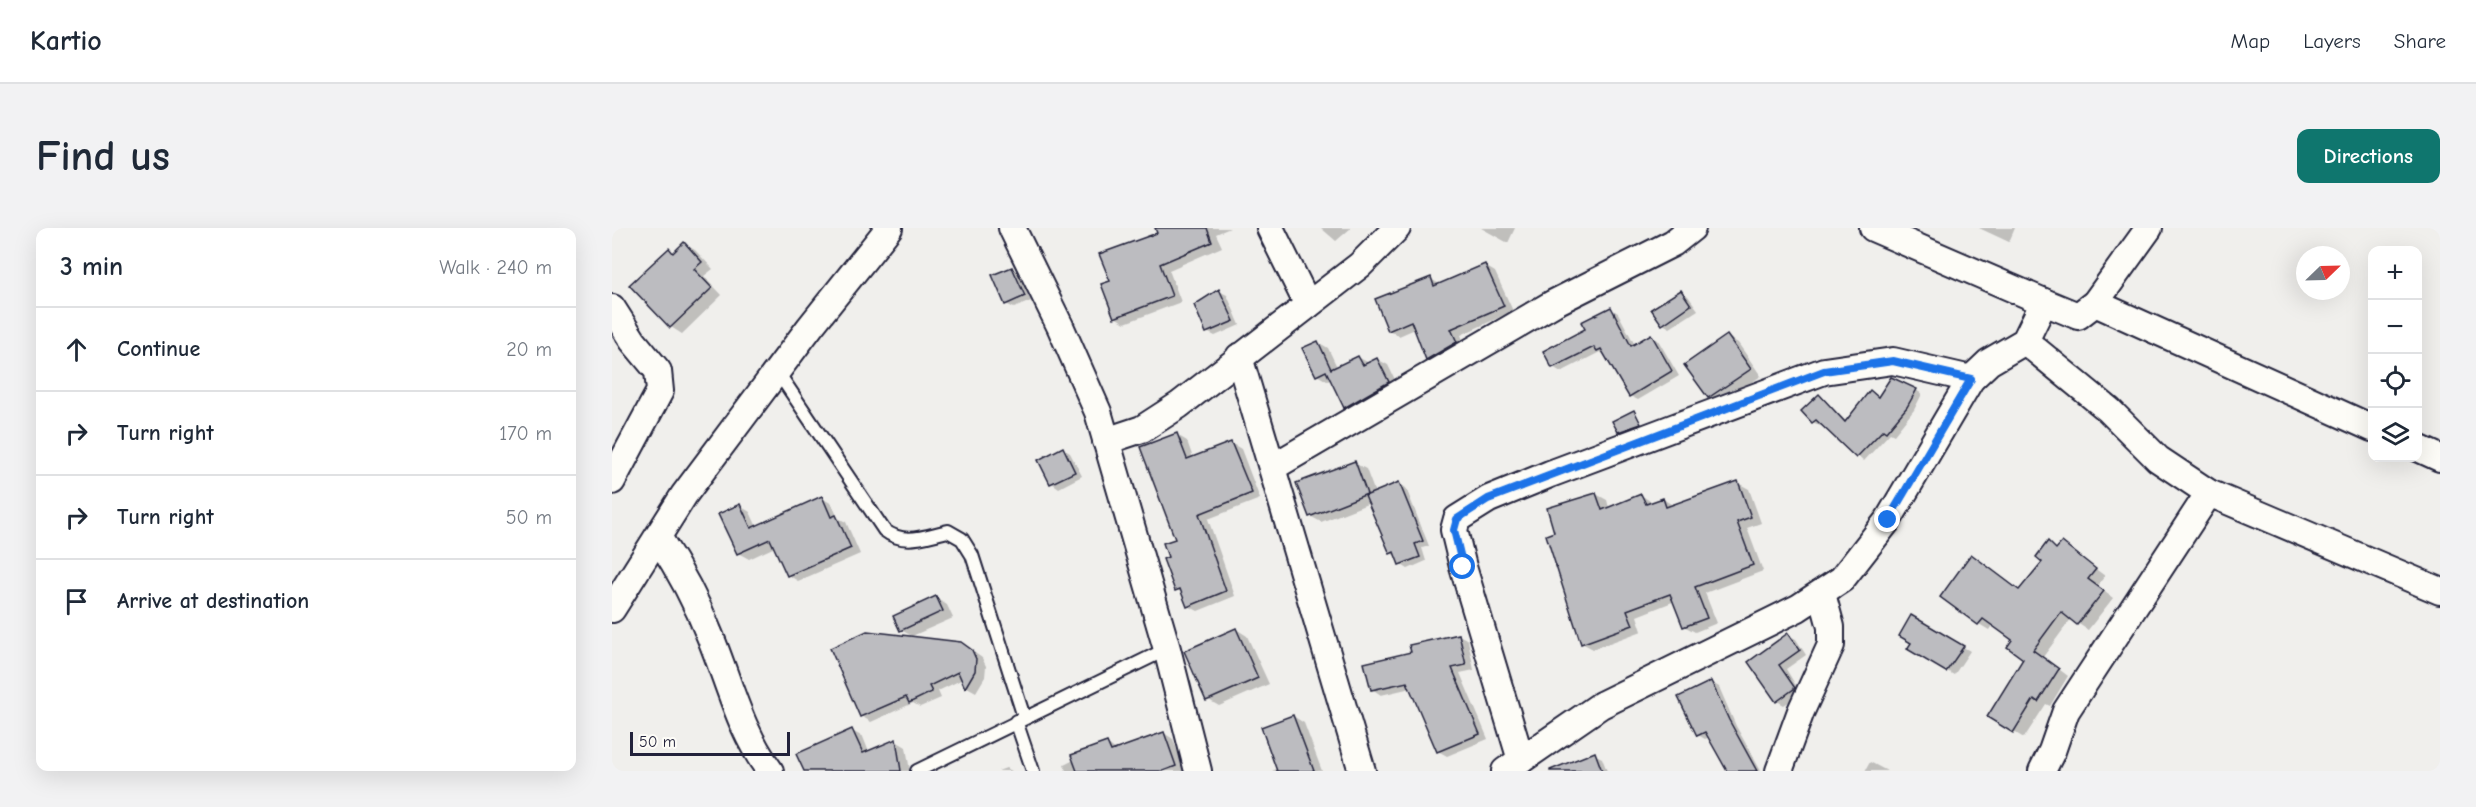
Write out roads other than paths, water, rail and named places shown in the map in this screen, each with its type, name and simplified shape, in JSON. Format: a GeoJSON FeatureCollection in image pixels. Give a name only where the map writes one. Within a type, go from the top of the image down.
{"type":"FeatureCollection","features":[{"type":"Feature","properties":{"kind":"street"},"geometry":{"type":"LineString","coordinates":[[612,609],[684,495],[889,228]]}},
{"type":"Feature","properties":{"kind":"street"},"geometry":{"type":"LineString","coordinates":[[1012,228],[1060,326],[1098,412],[1167,649],[1198,771]]}},
{"type":"Feature","properties":{"kind":"street"},"geometry":{"type":"LineString","coordinates":[[1270,228],[1308,305]]}},
{"type":"Feature","properties":{"kind":"street"},"geometry":{"type":"LineString","coordinates":[[1106,441],[1142,429],[1179,405],[1360,265],[1397,228]]}},
{"type":"Feature","properties":{"kind":"street"},"geometry":{"type":"LineString","coordinates":[[1273,467],[1554,303],[1673,243],[1692,228]]}},
{"type":"Feature","properties":{"kind":"street"},"geometry":{"type":"LineString","coordinates":[[1873,228],[2078,316],[2095,303],[2144,230]]}},
{"type":"Feature","properties":{"kind":"street"},"geometry":{"type":"LineString","coordinates":[[1971,379],[1893,361],[1824,371],[1488,499],[1457,519],[1454,530],[1513,766],[1620,694],[1822,594],[1842,579],[1888,520],[1971,379],[1989,362],[2025,341],[2044,302]]}},
{"type":"Feature","properties":{"kind":"street"},"geometry":{"type":"LineString","coordinates":[[2095,303],[2368,426]]}},
{"type":"Feature","properties":{"kind":"street"},"geometry":{"type":"LineString","coordinates":[[612,308],[658,371],[660,391],[612,481]]}},
{"type":"Feature","properties":{"kind":"street"},"geometry":{"type":"LineString","coordinates":[[2025,341],[2109,410],[2158,459],[2209,492],[2440,591]]}},
{"type":"Feature","properties":{"kind":"street"},"geometry":{"type":"LineString","coordinates":[[1239,357],[1362,771]]}},
{"type":"Feature","properties":{"kind":"street"},"geometry":{"type":"LineString","coordinates":[[2422,450],[2440,458]]}},
{"type":"Feature","properties":{"kind":"street"},"geometry":{"type":"LineString","coordinates":[[2042,771],[2052,751],[2066,711],[2209,492]]}},
{"type":"Feature","properties":{"kind":"street"},"geometry":{"type":"LineString","coordinates":[[658,537],[689,586],[711,638],[726,685],[757,753],[770,771]]}},
{"type":"Feature","properties":{"kind":"street"},"geometry":{"type":"LineString","coordinates":[[1779,771],[1801,711],[1831,645],[1831,627],[1822,594]]}},
{"type":"Feature","properties":{"kind":"lane"},"geometry":{"type":"LineString","coordinates":[[777,371],[884,530],[894,538],[909,540],[948,531],[962,539],[972,555],[1033,771]]}},
{"type":"Feature","properties":{"kind":"lane"},"geometry":{"type":"LineString","coordinates":[[917,771],[1167,649]]}}]}
